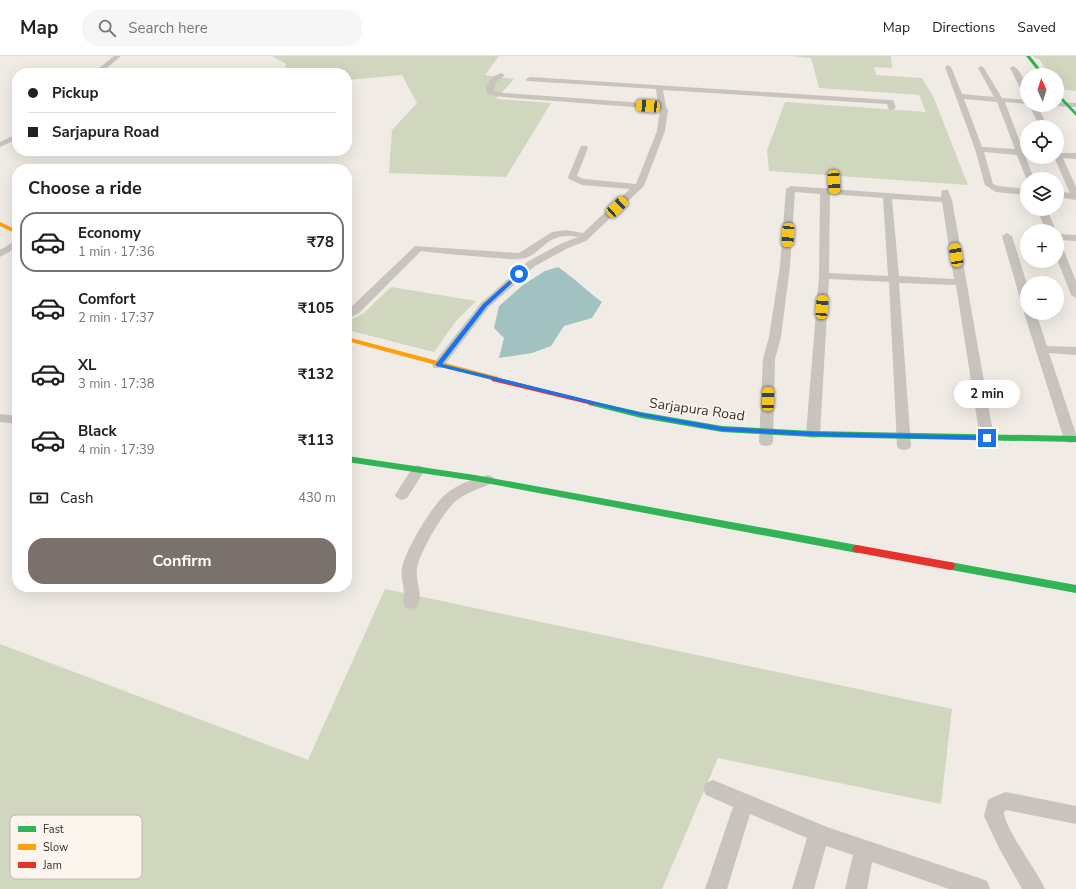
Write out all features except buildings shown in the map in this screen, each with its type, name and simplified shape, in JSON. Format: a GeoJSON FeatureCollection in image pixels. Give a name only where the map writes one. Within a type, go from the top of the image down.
{"type":"FeatureCollection","features":[{"type":"Feature","properties":{"kind":"main road"},"geometry":{"type":"LineString","coordinates":[[1028,56],[1037,68]]}},
{"type":"Feature","properties":{"kind":"main road"},"geometry":{"type":"LineString","coordinates":[[1064,101],[1076,115]]}},
{"type":"Feature","properties":{"kind":"main road"},"geometry":{"type":"LineString","coordinates":[[0,214],[12,220]]}},
{"type":"Feature","properties":{"kind":"main road"},"geometry":{"type":"LineString","coordinates":[[0,224],[12,230]]}},
{"type":"Feature","properties":{"kind":"main road","name":"Sarjapura Road"},"geometry":{"type":"LineString","coordinates":[[352,341],[435,370],[528,388],[675,422],[722,429],[766,439],[813,434],[904,443],[987,438],[1073,439]]}},
{"type":"Feature","properties":{"kind":"main road"},"geometry":{"type":"LineString","coordinates":[[352,460],[488,480],[1076,589]]}},
{"type":"Feature","properties":{"kind":"street"},"geometry":{"type":"LineString","coordinates":[[103,68],[118,56]]}},
{"type":"Feature","properties":{"kind":"street"},"geometry":{"type":"LineString","coordinates":[[948,67],[979,149],[989,185],[996,189],[1020,191]]}},
{"type":"Feature","properties":{"kind":"street"},"geometry":{"type":"LineString","coordinates":[[981,68],[1000,100],[1020,145]]}},
{"type":"Feature","properties":{"kind":"street"},"geometry":{"type":"LineString","coordinates":[[1013,68],[1020,81]]}},
{"type":"Feature","properties":{"kind":"street"},"geometry":{"type":"LineString","coordinates":[[501,75],[496,77],[492,83],[490,92],[503,95],[662,107]]}},
{"type":"Feature","properties":{"kind":"street"},"geometry":{"type":"LineString","coordinates":[[530,79],[890,102],[892,108]]}},
{"type":"Feature","properties":{"kind":"street"},"geometry":{"type":"LineString","coordinates":[[435,370],[485,305],[531,264],[585,236],[641,184],[661,131],[664,110],[662,107],[659,87]]}},
{"type":"Feature","properties":{"kind":"street"},"geometry":{"type":"LineString","coordinates":[[960,96],[1020,101]]}},
{"type":"Feature","properties":{"kind":"street"},"geometry":{"type":"LineString","coordinates":[[1064,100],[1076,98]]}},
{"type":"Feature","properties":{"kind":"street"},"geometry":{"type":"LineString","coordinates":[[0,145],[12,139]]}},
{"type":"Feature","properties":{"kind":"street"},"geometry":{"type":"LineString","coordinates":[[584,148],[572,177],[582,182],[638,187]]}},
{"type":"Feature","properties":{"kind":"street"},"geometry":{"type":"LineString","coordinates":[[979,149],[1020,152]]}},
{"type":"Feature","properties":{"kind":"street"},"geometry":{"type":"LineString","coordinates":[[1064,155],[1076,156]]}},
{"type":"Feature","properties":{"kind":"street"},"geometry":{"type":"LineString","coordinates":[[1062,164],[1076,196]]}},
{"type":"Feature","properties":{"kind":"street"},"geometry":{"type":"LineString","coordinates":[[813,434],[830,192],[834,182]]}},
{"type":"Feature","properties":{"kind":"street"},"geometry":{"type":"LineString","coordinates":[[766,439],[768,359],[769,351],[775,337],[785,266],[791,189],[887,196],[946,196],[987,438]]}},
{"type":"Feature","properties":{"kind":"street"},"geometry":{"type":"LineString","coordinates":[[1064,195],[1076,196]]}},
{"type":"Feature","properties":{"kind":"street"},"geometry":{"type":"LineString","coordinates":[[887,196],[894,280],[904,443]]}},
{"type":"Feature","properties":{"kind":"street"},"geometry":{"type":"LineString","coordinates":[[352,313],[419,248],[462,253],[520,256],[526,254],[552,235],[567,233],[585,236]]}},
{"type":"Feature","properties":{"kind":"street"},"geometry":{"type":"LineString","coordinates":[[1007,236],[1020,279]]}},
{"type":"Feature","properties":{"kind":"street"},"geometry":{"type":"LineString","coordinates":[[1064,237],[1076,238]]}},
{"type":"Feature","properties":{"kind":"street"},"geometry":{"type":"LineString","coordinates":[[0,254],[12,246]]}},
{"type":"Feature","properties":{"kind":"street"},"geometry":{"type":"LineString","coordinates":[[1064,264],[1076,295]]}},
{"type":"Feature","properties":{"kind":"street"},"geometry":{"type":"LineString","coordinates":[[824,276],[960,282]]}},
{"type":"Feature","properties":{"kind":"street"},"geometry":{"type":"LineString","coordinates":[[1032,320],[1073,439]]}},
{"type":"Feature","properties":{"kind":"street"},"geometry":{"type":"LineString","coordinates":[[1042,349],[1076,351]]}},
{"type":"Feature","properties":{"kind":"street"},"geometry":{"type":"LineString","coordinates":[[0,418],[12,419]]}},
{"type":"Feature","properties":{"kind":"street"},"geometry":{"type":"LineString","coordinates":[[402,495],[418,470]]}},
{"type":"Feature","properties":{"kind":"street"},"geometry":{"type":"LineString","coordinates":[[411,603],[413,596],[409,570],[411,561],[438,514],[448,500],[467,488],[488,480]]}},
{"type":"Feature","properties":{"kind":"street"},"geometry":{"type":"LineString","coordinates":[[713,789],[825,836],[979,889]]}},
{"type":"Feature","properties":{"kind":"street"},"geometry":{"type":"LineString","coordinates":[[1034,889],[1006,841],[994,816],[995,807],[1006,801],[1076,815]]}},
{"type":"Feature","properties":{"kind":"street"},"geometry":{"type":"LineString","coordinates":[[716,889],[744,802]]}},
{"type":"Feature","properties":{"kind":"street"},"geometry":{"type":"LineString","coordinates":[[803,889],[816,840],[825,836]]}},
{"type":"Feature","properties":{"kind":"street"},"geometry":{"type":"LineString","coordinates":[[856,889],[864,850]]}},
{"type":"Feature","properties":{"kind":"green space"},"geometry":{"type":"Polygon","coordinates":[[[272,56],[499,56],[485,75],[514,79],[496,99],[551,103],[506,177],[389,173],[392,130],[417,103],[402,75],[352,80],[352,68],[285,68],[286,64],[272,56]]]}},
{"type":"Feature","properties":{"kind":"green space"},"geometry":{"type":"Polygon","coordinates":[[[791,56],[891,56],[892,68],[874,67],[876,75],[922,78],[933,96],[968,185],[769,171],[767,150],[785,102],[926,112],[919,95],[819,88],[811,58],[791,56]]]}},
{"type":"Feature","properties":{"kind":"green space"},"geometry":{"type":"Polygon","coordinates":[[[1033,56],[1076,56],[1076,91],[1064,90],[1064,68],[1045,68],[1039,59],[1033,56]]]}},
{"type":"Feature","properties":{"kind":"green space"},"geometry":{"type":"Polygon","coordinates":[[[391,287],[476,301],[456,321],[434,352],[352,331],[352,319],[364,313],[391,287]]]}},
{"type":"Feature","properties":{"kind":"green space"},"geometry":{"type":"Polygon","coordinates":[[[385,589],[952,709],[941,804],[718,758],[662,889],[0,889],[0,644],[308,760],[385,589]]]}},
{"type":"Feature","properties":{"kind":"water"},"geometry":{"type":"Polygon","coordinates":[[[558,267],[602,302],[592,318],[564,326],[551,346],[532,353],[499,358],[504,338],[494,328],[499,306],[523,285],[545,271],[558,267]]]}},
{"type":"Feature","properties":{"kind":"traffic: fast"},"geometry":{"type":"LineString","coordinates":[[1028,56],[1037,68]]}},
{"type":"Feature","properties":{"kind":"traffic: fast"},"geometry":{"type":"LineString","coordinates":[[1064,101],[1076,115]]}},
{"type":"Feature","properties":{"kind":"traffic: fast"},"geometry":{"type":"LineString","coordinates":[[592,403],[641,415],[722,429],[813,434],[1076,439]]}},
{"type":"Feature","properties":{"kind":"traffic: fast"},"geometry":{"type":"LineString","coordinates":[[352,460],[475,478],[857,549]]}},
{"type":"Feature","properties":{"kind":"traffic: fast"},"geometry":{"type":"LineString","coordinates":[[950,566],[1076,589]]}},
{"type":"Feature","properties":{"kind":"traffic: slow"},"geometry":{"type":"LineString","coordinates":[[0,224],[12,230]]}},
{"type":"Feature","properties":{"kind":"traffic: slow"},"geometry":{"type":"LineString","coordinates":[[352,340],[495,379]]}},
{"type":"Feature","properties":{"kind":"traffic: jam"},"geometry":{"type":"LineString","coordinates":[[495,379],[592,403]]}},
{"type":"Feature","properties":{"kind":"traffic: jam"},"geometry":{"type":"LineString","coordinates":[[857,549],[950,566]]}},
{"type":"Feature","properties":{"kind":"route"},"geometry":{"type":"LineString","coordinates":[[519,274],[485,305],[438,365],[641,415],[722,429],[813,434],[987,438]]}}]}
